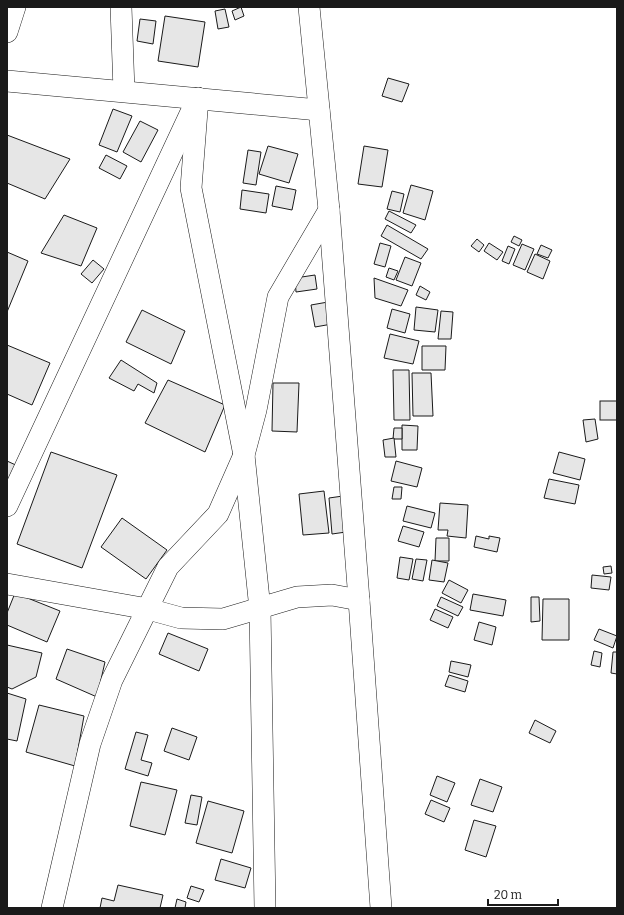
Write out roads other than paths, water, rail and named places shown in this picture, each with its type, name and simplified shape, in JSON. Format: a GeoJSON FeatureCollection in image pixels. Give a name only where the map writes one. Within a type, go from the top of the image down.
{"type":"FeatureCollection","features":[{"type":"Feature","properties":{"kind":"street"},"geometry":{"type":"LineString","coordinates":[[7,32],[15,7]]}},
{"type":"Feature","properties":{"kind":"street"},"geometry":{"type":"LineString","coordinates":[[121,7],[124,91]]}},
{"type":"Feature","properties":{"kind":"street"},"geometry":{"type":"LineString","coordinates":[[309,7],[329,210],[360,600],[381,908]]}},
{"type":"Feature","properties":{"kind":"street"},"geometry":{"type":"LineString","coordinates":[[7,81],[319,110]]}},
{"type":"Feature","properties":{"kind":"street"},"geometry":{"type":"LineString","coordinates":[[198,98],[191,188],[244,455],[260,609],[265,908]]}},
{"type":"Feature","properties":{"kind":"street"},"geometry":{"type":"LineString","coordinates":[[7,506],[198,98]]}},
{"type":"Feature","properties":{"kind":"street"},"geometry":{"type":"LineString","coordinates":[[52,908],[90,744],[112,680],[168,567],[218,514],[244,455],[256,410],[278,297],[329,210]]}},
{"type":"Feature","properties":{"kind":"street"},"geometry":{"type":"LineString","coordinates":[[7,584],[148,609],[181,618],[223,619],[297,598],[332,595],[360,600]]}}]}
